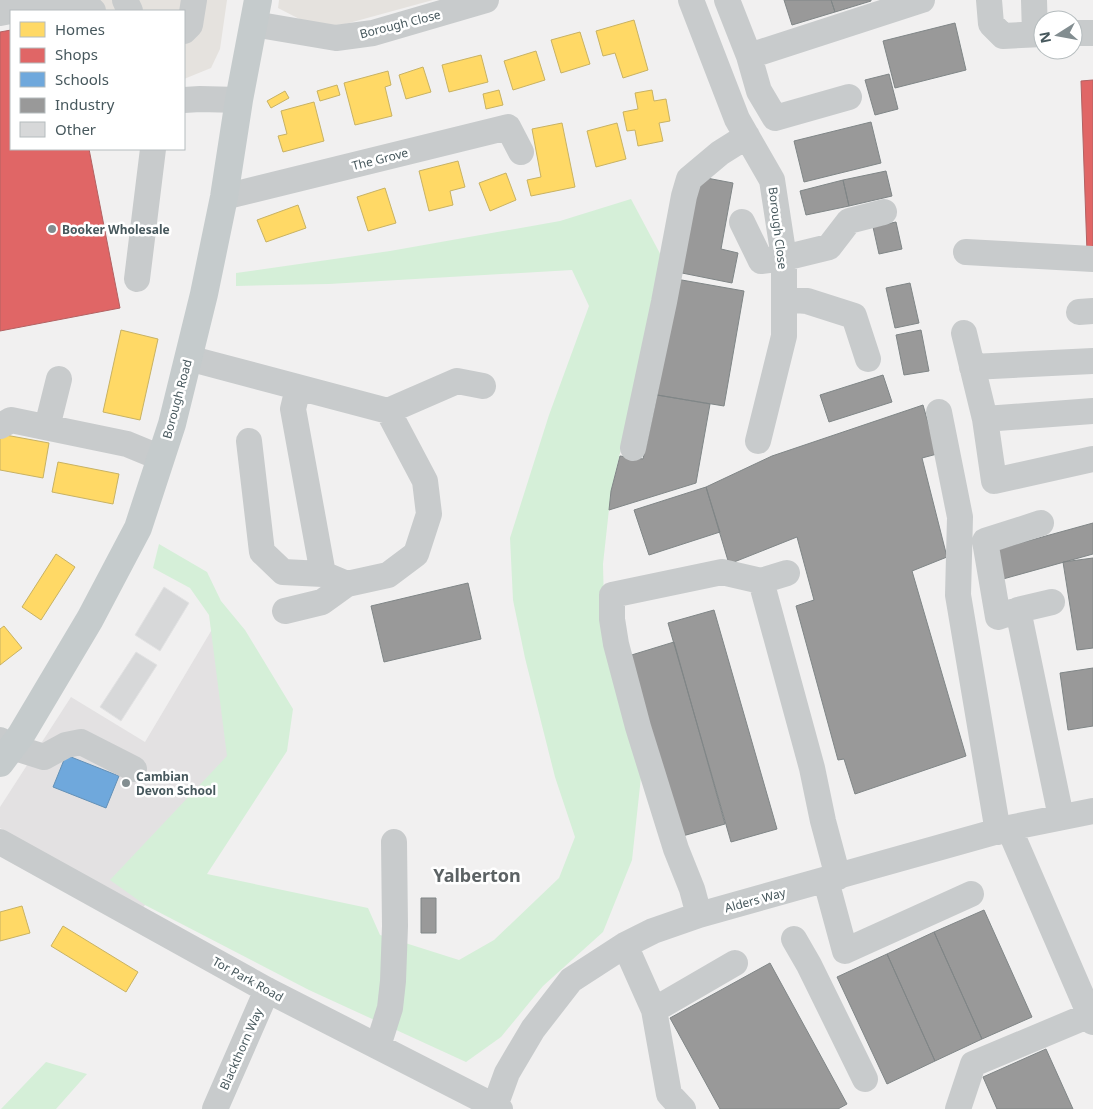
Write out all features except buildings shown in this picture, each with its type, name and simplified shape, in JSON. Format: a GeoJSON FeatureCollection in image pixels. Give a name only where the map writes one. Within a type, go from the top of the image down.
{"type":"FeatureCollection","features":[{"type":"Feature","properties":{"kind":"main road","name":"Borough Road"},"geometry":{"type":"LineString","coordinates":[[4,750],[21,735],[90,619],[138,528],[172,424],[204,294],[224,197],[239,100],[256,12]]}},
{"type":"Feature","properties":{"kind":"street"},"geometry":{"type":"LineString","coordinates":[[16,7],[68,0]]}},
{"type":"Feature","properties":{"kind":"street"},"geometry":{"type":"LineString","coordinates":[[82,0],[92,10]]}},
{"type":"Feature","properties":{"kind":"street"},"geometry":{"type":"LineString","coordinates":[[185,29],[190,25],[194,0]]}},
{"type":"Feature","properties":{"kind":"street","name":"Borough Close"},"geometry":{"type":"LineString","coordinates":[[256,12],[336,38],[373,33],[410,14],[486,0]]}},
{"type":"Feature","properties":{"kind":"street","name":"Borough Close"},"geometry":{"type":"LineString","coordinates":[[690,0],[737,120],[772,180],[784,258],[784,336],[758,441]]}},
{"type":"Feature","properties":{"kind":"street"},"geometry":{"type":"LineString","coordinates":[[727,0],[749,56],[759,90],[775,118],[848,97]]}},
{"type":"Feature","properties":{"kind":"street"},"geometry":{"type":"LineString","coordinates":[[749,56],[922,0]]}},
{"type":"Feature","properties":{"kind":"street"},"geometry":{"type":"LineString","coordinates":[[989,0],[991,24],[1003,36],[1033,34]]}},
{"type":"Feature","properties":{"kind":"street"},"geometry":{"type":"LineString","coordinates":[[185,100],[200,98],[239,100]]}},
{"type":"Feature","properties":{"kind":"street","name":"The Grove"},"geometry":{"type":"LineString","coordinates":[[224,197],[508,127],[521,152]]}},
{"type":"Feature","properties":{"kind":"street"},"geometry":{"type":"LineString","coordinates":[[633,448],[689,179],[720,153],[747,136]]}},
{"type":"Feature","properties":{"kind":"street"},"geometry":{"type":"LineString","coordinates":[[137,279],[152,150]]}},
{"type":"Feature","properties":{"kind":"street"},"geometry":{"type":"LineString","coordinates":[[742,222],[761,261],[784,258],[829,247],[849,221],[884,212]]}},
{"type":"Feature","properties":{"kind":"street"},"geometry":{"type":"LineString","coordinates":[[966,252],[1093,259]]}},
{"type":"Feature","properties":{"kind":"street"},"geometry":{"type":"LineString","coordinates":[[784,299],[807,301],[854,316],[868,359]]}},
{"type":"Feature","properties":{"kind":"street"},"geometry":{"type":"LineString","coordinates":[[964,333],[985,419],[994,481],[1093,459]]}},
{"type":"Feature","properties":{"kind":"street"},"geometry":{"type":"LineString","coordinates":[[188,358],[388,411],[457,381],[483,386]]}},
{"type":"Feature","properties":{"kind":"street"},"geometry":{"type":"LineString","coordinates":[[972,367],[1093,360]]}},
{"type":"Feature","properties":{"kind":"street"},"geometry":{"type":"LineString","coordinates":[[47,427],[59,379]]}},
{"type":"Feature","properties":{"kind":"street"},"geometry":{"type":"LineString","coordinates":[[298,388],[293,409],[323,574]]}},
{"type":"Feature","properties":{"kind":"street"},"geometry":{"type":"LineString","coordinates":[[285,611],[322,602],[347,584],[388,575],[416,554],[429,514],[425,482],[388,411]]}},
{"type":"Feature","properties":{"kind":"street"},"geometry":{"type":"LineString","coordinates":[[939,412],[960,517],[958,595],[1004,830],[1092,1018],[972,1064],[958,1109]]}},
{"type":"Feature","properties":{"kind":"street"},"geometry":{"type":"LineString","coordinates":[[985,419],[1093,412]]}},
{"type":"Feature","properties":{"kind":"street"},"geometry":{"type":"LineString","coordinates":[[0,426],[11,420],[47,427],[127,444],[161,458]]}},
{"type":"Feature","properties":{"kind":"street"},"geometry":{"type":"LineString","coordinates":[[249,441],[262,552],[283,572],[323,574],[347,584]]}},
{"type":"Feature","properties":{"kind":"street"},"geometry":{"type":"LineString","coordinates":[[1041,523],[985,540],[998,617],[1052,602]]}},
{"type":"Feature","properties":{"kind":"street"},"geometry":{"type":"LineString","coordinates":[[699,915],[692,889],[676,849],[638,727],[616,644],[612,620],[612,595],[722,572],[761,581],[787,572]]}},
{"type":"Feature","properties":{"kind":"street"},"geometry":{"type":"LineString","coordinates":[[761,581],[812,768],[823,820],[845,951]]}},
{"type":"Feature","properties":{"kind":"street"},"geometry":{"type":"LineString","coordinates":[[1018,610],[1061,817]]}},
{"type":"Feature","properties":{"kind":"street"},"geometry":{"type":"LineString","coordinates":[[4,750],[44,757],[66,745],[81,742],[134,769]]}},
{"type":"Feature","properties":{"kind":"street","name":"Alders Way"},"geometry":{"type":"LineString","coordinates":[[497,1108],[507,1073],[533,1029],[571,980],[626,945],[653,931],[699,915],[1004,830],[1093,811]]}},
{"type":"Feature","properties":{"kind":"street","name":"Tor Park Road"},"geometry":{"type":"LineString","coordinates":[[0,842],[267,990],[497,1108]]}},
{"type":"Feature","properties":{"kind":"street"},"geometry":{"type":"LineString","coordinates":[[378,1046],[390,1008],[393,981],[395,926],[394,842]]}},
{"type":"Feature","properties":{"kind":"street"},"geometry":{"type":"LineString","coordinates":[[809,965],[845,951],[971,894]]}},
{"type":"Feature","properties":{"kind":"street"},"geometry":{"type":"LineString","coordinates":[[794,938],[864,1079]]}},
{"type":"Feature","properties":{"kind":"street"},"geometry":{"type":"LineString","coordinates":[[626,945],[654,1010],[669,1094],[683,1109]]}},
{"type":"Feature","properties":{"kind":"street"},"geometry":{"type":"LineString","coordinates":[[654,1010],[735,963]]}},
{"type":"Feature","properties":{"kind":"street","name":"Blackthorn Way"},"geometry":{"type":"LineString","coordinates":[[215,1109],[267,990]]}},
{"type":"Feature","properties":{"kind":"shaded area"},"geometry":{"type":"Polygon","coordinates":[[[99,0],[227,0],[220,49],[211,68],[185,79],[185,10],[102,10],[99,0]]]}},
{"type":"Feature","properties":{"kind":"shaded area"},"geometry":{"type":"Polygon","coordinates":[[[279,0],[433,0],[338,26],[317,28],[278,8],[279,0]]]}},
{"type":"Feature","properties":{"kind":"shaded area","name":"Cambian Devon School"},"geometry":{"type":"Polygon","coordinates":[[[220,616],[254,759],[142,909],[0,828],[0,807],[71,697],[145,742],[220,616]]]}},
{"type":"Feature","properties":{"kind":"green space"},"geometry":{"type":"Polygon","coordinates":[[[631,199],[665,263],[611,491],[603,564],[605,647],[641,777],[632,860],[603,932],[543,986],[501,1037],[466,1062],[309,990],[145,905],[110,880],[227,756],[209,615],[190,588],[153,568],[159,544],[207,572],[221,601],[245,630],[293,709],[287,751],[207,874],[368,908],[380,935],[459,960],[494,940],[559,878],[575,837],[555,777],[525,658],[513,600],[510,538],[549,415],[589,306],[572,270],[329,284],[236,286],[236,273],[390,251],[560,221],[631,199]]]}},
{"type":"Feature","properties":{"kind":"green space"},"geometry":{"type":"Polygon","coordinates":[[[46,1062],[87,1074],[56,1109],[1,1109],[46,1062]]]}},
{"type":"Feature","properties":{"kind":"place","name":"Booker Wholesale"},"geometry":{"type":"Point","coordinates":[52,229]}},
{"type":"Feature","properties":{"kind":"place","name":"Cambian Devon School"},"geometry":{"type":"Point","coordinates":[126,783]}},
{"type":"Feature","properties":{"kind":"district","name":"Yalberton"},"geometry":{"type":"Point","coordinates":[477,875]}}]}
